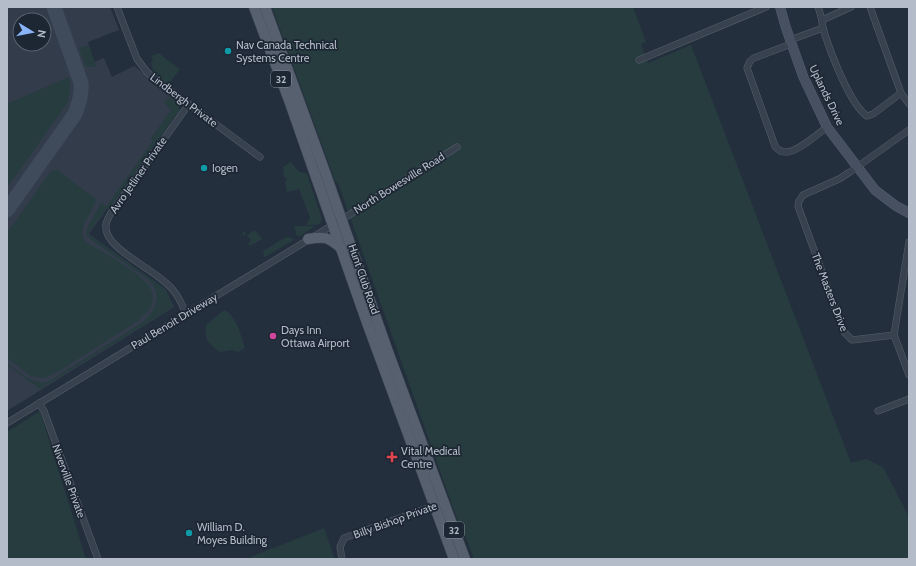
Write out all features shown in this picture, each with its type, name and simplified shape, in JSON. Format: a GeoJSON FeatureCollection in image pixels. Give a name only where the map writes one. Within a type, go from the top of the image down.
{"type":"FeatureCollection","features":[{"type":"Feature","properties":{"kind":"main road","name":"Hunt Club Road"},"geometry":{"type":"LineString","coordinates":[[254,7],[292,109],[337,222],[439,504],[454,559]]}},
{"type":"Feature","properties":{"kind":"main road","name":"Hunt Club Road"},"geometry":{"type":"LineString","coordinates":[[265,7],[325,172],[337,222],[340,248],[366,320],[439,504],[465,559]]}},
{"type":"Feature","properties":{"kind":"main road"},"geometry":{"type":"LineString","coordinates":[[308,240],[328,238],[340,248]]}},
{"type":"Feature","properties":{"kind":"street","name":"Lindbergh Private"},"geometry":{"type":"LineString","coordinates":[[117,7],[140,64],[155,79],[260,157]]}},
{"type":"Feature","properties":{"kind":"street"},"geometry":{"type":"LineString","coordinates":[[639,60],[766,7]]}},
{"type":"Feature","properties":{"kind":"street","name":"Uplands Drive"},"geometry":{"type":"LineString","coordinates":[[780,7],[803,76],[827,127],[875,190],[896,206],[909,212]]}},
{"type":"Feature","properties":{"kind":"street"},"geometry":{"type":"LineString","coordinates":[[818,7],[823,28],[843,81],[861,113],[867,116],[872,114],[901,93]]}},
{"type":"Feature","properties":{"kind":"street"},"geometry":{"type":"LineString","coordinates":[[822,20],[850,7]]}},
{"type":"Feature","properties":{"kind":"street"},"geometry":{"type":"LineString","coordinates":[[870,7],[901,93],[909,104]]}},
{"type":"Feature","properties":{"kind":"street"},"geometry":{"type":"LineString","coordinates":[[823,28],[754,58],[750,61],[747,68],[775,146],[780,150],[787,152],[797,148],[827,127]]}},
{"type":"Feature","properties":{"kind":"street","name":"Avro Jetliner Private"},"geometry":{"type":"LineString","coordinates":[[186,314],[177,294],[166,282],[112,243],[107,233],[106,223],[111,213],[189,104]]}},
{"type":"Feature","properties":{"kind":"street"},"geometry":{"type":"LineString","coordinates":[[858,167],[908,134]]}},
{"type":"Feature","properties":{"kind":"street","name":"North Bowesville Road"},"geometry":{"type":"LineString","coordinates":[[337,222],[457,147]]}},
{"type":"Feature","properties":{"kind":"street","name":"The Masters Drive"},"geometry":{"type":"LineString","coordinates":[[858,167],[839,179],[808,192],[799,201],[799,211],[844,332],[852,340],[894,335]]}},
{"type":"Feature","properties":{"kind":"street","name":"Paul Benoit Driveway"},"geometry":{"type":"LineString","coordinates":[[7,423],[337,222]]}},
{"type":"Feature","properties":{"kind":"street"},"geometry":{"type":"LineString","coordinates":[[909,242],[894,335],[909,375]]}},
{"type":"Feature","properties":{"kind":"street"},"geometry":{"type":"LineString","coordinates":[[878,411],[909,399]]}},
{"type":"Feature","properties":{"kind":"street","name":"Niverville Private"},"geometry":{"type":"LineString","coordinates":[[39,403],[44,411],[98,559]]}},
{"type":"Feature","properties":{"kind":"street","name":"Billy Bishop Private"},"geometry":{"type":"LineString","coordinates":[[342,559],[340,547],[344,538],[439,504]]}},
{"type":"Feature","properties":{"kind":"shaded area"},"geometry":{"type":"Polygon","coordinates":[[[7,7],[110,7],[119,30],[88,42],[94,62],[104,58],[112,77],[134,66],[181,103],[89,234],[165,289],[174,307],[7,411],[7,7]]]}},
{"type":"Feature","properties":{"kind":"green space"},"geometry":{"type":"Polygon","coordinates":[[[272,7],[633,7],[646,42],[641,44],[648,63],[691,45],[851,463],[866,459],[883,467],[909,517],[909,559],[474,559],[463,530],[461,530],[338,183],[335,181],[272,7]]]}},
{"type":"Feature","properties":{"kind":"green space"},"geometry":{"type":"Polygon","coordinates":[[[89,45],[96,66],[92,67],[85,65],[79,48],[89,45]]]}},
{"type":"Feature","properties":{"kind":"green space"},"geometry":{"type":"Polygon","coordinates":[[[160,53],[180,69],[168,85],[155,76],[151,63],[153,59],[151,56],[160,53]]]}},
{"type":"Feature","properties":{"kind":"green space"},"geometry":{"type":"Polygon","coordinates":[[[69,77],[70,87],[68,102],[7,188],[7,104],[69,77]]]}},
{"type":"Feature","properties":{"kind":"green space"},"geometry":{"type":"Polygon","coordinates":[[[168,97],[177,103],[179,106],[179,112],[109,209],[106,208],[88,234],[165,289],[173,307],[40,389],[7,365],[7,363],[31,380],[37,382],[48,382],[140,324],[154,309],[157,298],[156,292],[148,279],[90,239],[86,233],[89,224],[101,203],[106,207],[153,141],[150,139],[171,110],[164,103],[168,97]]]}},
{"type":"Feature","properties":{"kind":"green space"},"geometry":{"type":"Polygon","coordinates":[[[291,162],[298,171],[307,174],[322,219],[317,225],[306,225],[310,218],[299,189],[287,192],[285,182],[287,179],[284,177],[283,167],[291,162]]]}},
{"type":"Feature","properties":{"kind":"green space"},"geometry":{"type":"Polygon","coordinates":[[[57,170],[96,199],[95,205],[83,226],[83,237],[86,242],[133,271],[148,285],[153,297],[149,309],[136,322],[59,371],[44,378],[31,376],[7,358],[7,233],[51,171],[57,170]]]}},
{"type":"Feature","properties":{"kind":"green space"},"geometry":{"type":"Polygon","coordinates":[[[294,226],[315,226],[299,237],[296,234],[294,226]]]}},
{"type":"Feature","properties":{"kind":"green space"},"geometry":{"type":"Polygon","coordinates":[[[255,230],[262,239],[250,246],[248,244],[251,241],[246,234],[243,236],[242,233],[244,231],[247,235],[255,230]]]}},
{"type":"Feature","properties":{"kind":"green space"},"geometry":{"type":"Polygon","coordinates":[[[286,237],[294,240],[265,257],[264,256],[263,251],[286,237]]]}},
{"type":"Feature","properties":{"kind":"green space"},"geometry":{"type":"Polygon","coordinates":[[[224,310],[235,321],[240,332],[245,348],[238,352],[231,350],[220,352],[210,344],[207,338],[206,325],[224,310]]]}},
{"type":"Feature","properties":{"kind":"green space"},"geometry":{"type":"Polygon","coordinates":[[[40,411],[86,559],[7,559],[7,432],[40,411]]]}},
{"type":"Feature","properties":{"kind":"green space"},"geometry":{"type":"Polygon","coordinates":[[[324,528],[335,559],[246,559],[324,528]]]}},
{"type":"Feature","properties":{"kind":"taxiway"},"geometry":{"type":"LineString","coordinates":[[7,210],[75,114],[80,98],[81,83],[54,7]]}},
{"type":"Feature","properties":{"kind":"place","name":"Nav Canada Technical Systems Centre"},"geometry":{"type":"Point","coordinates":[228,51]}},
{"type":"Feature","properties":{"kind":"place","name":"Iogen"},"geometry":{"type":"Point","coordinates":[204,168]}},
{"type":"Feature","properties":{"kind":"place","name":"Days Inn Ottawa Airport"},"geometry":{"type":"Point","coordinates":[273,336]}},
{"type":"Feature","properties":{"kind":"place","name":"Vital Medical Centre"},"geometry":{"type":"Point","coordinates":[392,457]}},
{"type":"Feature","properties":{"kind":"place","name":"William D. Moyes Building"},"geometry":{"type":"Point","coordinates":[189,533]}}]}
